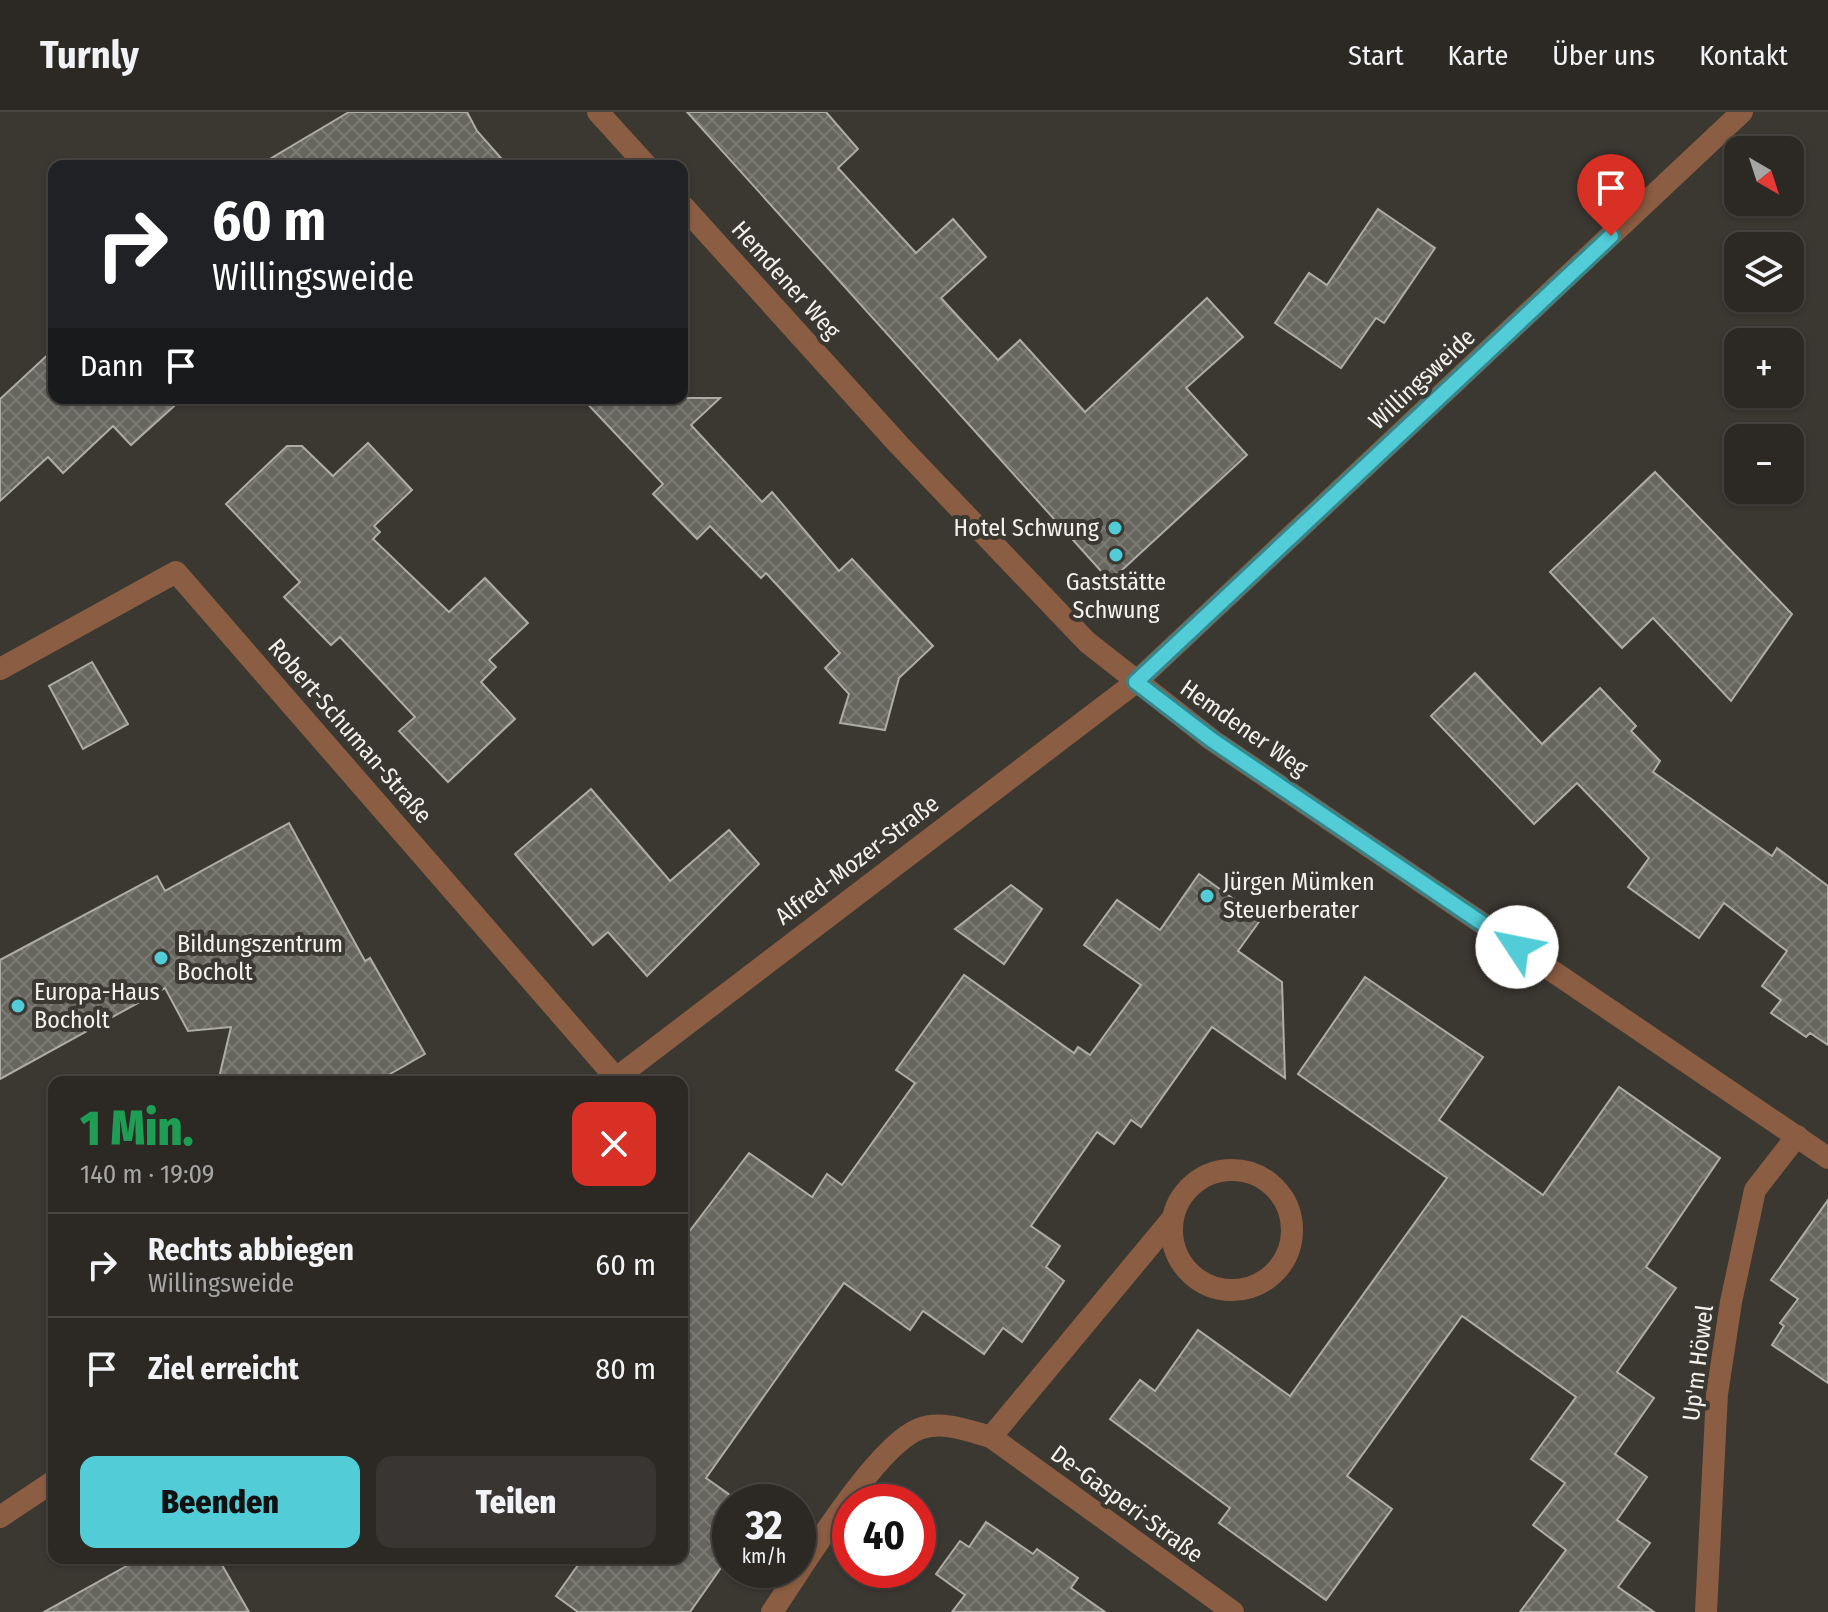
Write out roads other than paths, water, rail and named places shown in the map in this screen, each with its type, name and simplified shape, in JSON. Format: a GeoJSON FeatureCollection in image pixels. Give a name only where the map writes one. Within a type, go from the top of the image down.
{"type":"FeatureCollection","features":[{"type":"Feature","properties":{"kind":"street"},"geometry":{"type":"LineString","coordinates":[[598,112],[642,160]]}},
{"type":"Feature","properties":{"kind":"street","name":"Willingsweide"},"geometry":{"type":"LineString","coordinates":[[1136,682],[1742,112]]}},
{"type":"Feature","properties":{"kind":"street","name":"Hemdener Weg"},"geometry":{"type":"LineString","coordinates":[[688,212],[910,456],[1087,642],[1212,740],[1828,1158]]}},
{"type":"Feature","properties":{"kind":"street","name":"Robert-Schuman-Straße"},"geometry":{"type":"LineString","coordinates":[[0,669],[176,572],[610,1076]]}},
{"type":"Feature","properties":{"kind":"street","name":"Alfred-Mozer-Straße"},"geometry":{"type":"LineString","coordinates":[[618,1076],[1136,682]]}},
{"type":"Feature","properties":{"kind":"street","name":"Up'm Höwel"},"geometry":{"type":"LineString","coordinates":[[1706,1612],[1717,1394],[1731,1302],[1755,1190],[1797,1136]]}},
{"type":"Feature","properties":{"kind":"street"},"geometry":{"type":"LineString","coordinates":[[991,1437],[1172,1219],[1180,1200],[1193,1184],[1210,1173],[1229,1169],[1248,1172],[1265,1180],[1284,1200],[1292,1227],[1290,1246],[1282,1263],[1269,1277],[1251,1287],[1230,1290],[1210,1286],[1193,1275],[1179,1259],[1173,1240],[1172,1219]]}},
{"type":"Feature","properties":{"kind":"street","name":"De-Gasperi-Straße"},"geometry":{"type":"LineString","coordinates":[[772,1612],[888,1450],[919,1429],[953,1426],[991,1437],[1233,1612]]}},
{"type":"Feature","properties":{"kind":"street"},"geometry":{"type":"LineString","coordinates":[[0,1517],[48,1485]]}},
{"type":"Feature","properties":{"kind":"place","name":"Hotel Schwung"},"geometry":{"type":"Point","coordinates":[1115,528]}},
{"type":"Feature","properties":{"kind":"place","name":"Gaststätte Schwung"},"geometry":{"type":"Point","coordinates":[1116,555]}},
{"type":"Feature","properties":{"kind":"place","name":"Jürgen Mümken Steuerberater"},"geometry":{"type":"Point","coordinates":[1207,896]}},
{"type":"Feature","properties":{"kind":"place","name":"Bildungszentrum Bocholt"},"geometry":{"type":"Point","coordinates":[161,958]}},
{"type":"Feature","properties":{"kind":"place","name":"Europa-Haus Bocholt"},"geometry":{"type":"Point","coordinates":[18,1006]}}]}
